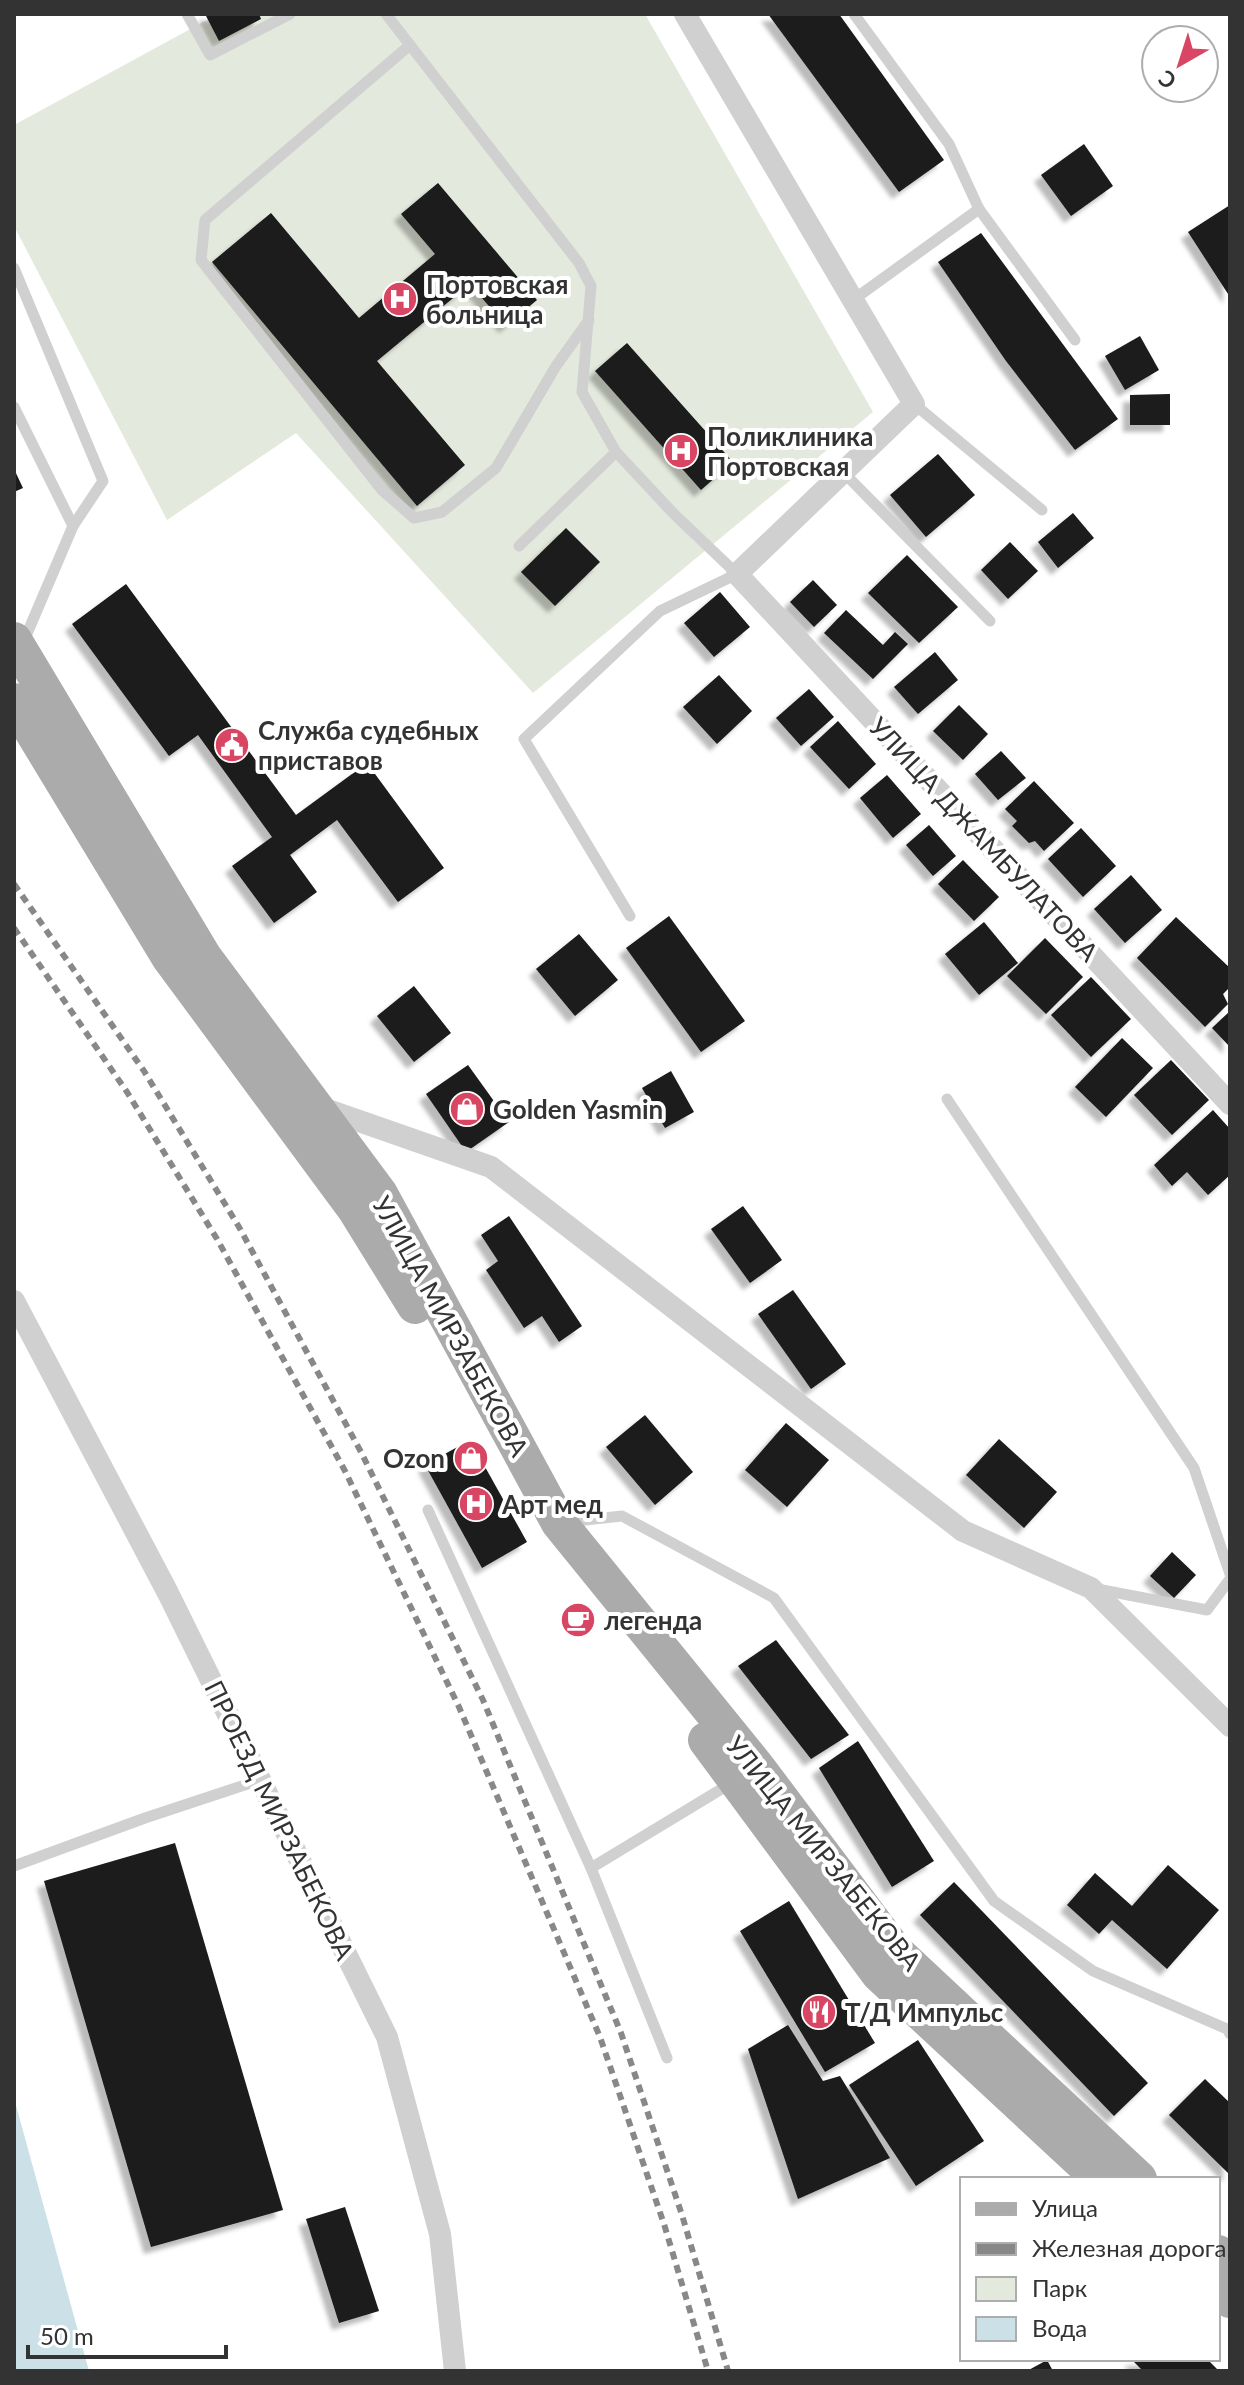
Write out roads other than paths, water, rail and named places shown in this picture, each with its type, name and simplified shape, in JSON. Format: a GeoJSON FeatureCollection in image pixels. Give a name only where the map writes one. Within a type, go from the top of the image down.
{"type":"FeatureCollection","features":[{"type":"Feature","properties":{"kind":"main road","name":"УЛИЦА МИРЗАБЕКОВА"},"geometry":{"type":"LineString","coordinates":[[16,648],[299,1112]]}},
{"type":"Feature","properties":{"kind":"main road","name":"УЛИЦА МИРЗАБЕКОВА"},"geometry":{"type":"LineString","coordinates":[[14,701],[169,957],[299,1112],[380,1194],[555,1523],[746,1774],[896,1952],[1137,2177]]}},
{"type":"Feature","properties":{"kind":"main road","name":"УЛИЦА МИРЗАБЕКОВА"},"geometry":{"type":"LineString","coordinates":[[746,1774],[879,1974],[1098,2177]]}},
{"type":"Feature","properties":{"kind":"street"},"geometry":{"type":"LineString","coordinates":[[685,14],[914,404],[737,574]]}},
{"type":"Feature","properties":{"kind":"street","name":"УЛИЦА ДЖАМБУЛАТОВА"},"geometry":{"type":"LineString","coordinates":[[737,574],[1230,1104]]}},
{"type":"Feature","properties":{"kind":"street"},"geometry":{"type":"LineString","coordinates":[[299,1112],[491,1167],[963,1531],[1091,1588],[1230,1726]]}},
{"type":"Feature","properties":{"kind":"street","name":"ПРОЕЗД МИРЗАБЕКОВА"},"geometry":{"type":"LineString","coordinates":[[14,1301],[161,1579],[387,2037],[440,2234],[455,2371]]}},
{"type":"Feature","properties":{"kind":"lane"},"geometry":{"type":"LineString","coordinates":[[187,14],[210,55],[290,14]]}},
{"type":"Feature","properties":{"kind":"lane"},"geometry":{"type":"LineString","coordinates":[[386,14],[579,263],[591,286],[582,392],[616,452],[674,514],[737,574],[660,611],[524,739],[630,916]]}},
{"type":"Feature","properties":{"kind":"lane"},"geometry":{"type":"LineString","coordinates":[[854,14],[949,144],[979,209],[1075,340]]}},
{"type":"Feature","properties":{"kind":"lane"},"geometry":{"type":"LineString","coordinates":[[410,45],[205,220],[201,260],[382,490],[414,518],[442,512],[496,468],[556,366],[589,319]]}},
{"type":"Feature","properties":{"kind":"lane"},"geometry":{"type":"LineString","coordinates":[[853,300],[979,209]]}},
{"type":"Feature","properties":{"kind":"lane"},"geometry":{"type":"LineString","coordinates":[[14,268],[103,481],[73,526],[16,648]]}},
{"type":"Feature","properties":{"kind":"lane"},"geometry":{"type":"LineString","coordinates":[[914,404],[1042,510]]}},
{"type":"Feature","properties":{"kind":"lane"},"geometry":{"type":"LineString","coordinates":[[14,407],[73,526]]}},
{"type":"Feature","properties":{"kind":"lane"},"geometry":{"type":"LineString","coordinates":[[519,546],[616,452]]}},
{"type":"Feature","properties":{"kind":"lane"},"geometry":{"type":"LineString","coordinates":[[843,472],[990,621]]}},
{"type":"Feature","properties":{"kind":"lane"},"geometry":{"type":"LineString","coordinates":[[947,1099],[1194,1468],[1230,1576],[1207,1610],[1091,1588]]}},
{"type":"Feature","properties":{"kind":"lane"},"geometry":{"type":"LineString","coordinates":[[428,1510],[591,1868],[667,2058]]}},
{"type":"Feature","properties":{"kind":"lane"},"geometry":{"type":"LineString","coordinates":[[555,1523],[622,1516],[774,1598],[994,1901],[1093,1971],[1227,2029],[1230,2034]]}},
{"type":"Feature","properties":{"kind":"lane"},"geometry":{"type":"LineString","coordinates":[[591,1868],[746,1774]]}},
{"type":"Feature","properties":{"kind":"lane"},"geometry":{"type":"LineString","coordinates":[[14,1866],[260,1780]]}},
{"type":"Feature","properties":{"kind":"water"},"geometry":{"type":"Polygon","coordinates":[[[14,2098],[89,2371],[14,2371],[14,2098]]]}},
{"type":"Feature","properties":{"kind":"railway"},"geometry":{"type":"LineString","coordinates":[[14,884],[144,1071],[239,1227],[361,1452],[483,1700],[621,2033],[682,2215],[728,2371]]}},
{"type":"Feature","properties":{"kind":"railway"},"geometry":{"type":"LineString","coordinates":[[14,928],[127,1092],[217,1239],[345,1471],[459,1707],[600,2037],[664,2224],[708,2371]]}},
{"type":"Feature","properties":{"kind":"place","name":"Портовская больница"},"geometry":{"type":"Point","coordinates":[400,299]}},
{"type":"Feature","properties":{"kind":"place","name":"Поликлиника Портовская"},"geometry":{"type":"Point","coordinates":[681,451]}},
{"type":"Feature","properties":{"kind":"place","name":"Служба судебных приставов"},"geometry":{"type":"Point","coordinates":[232,745]}},
{"type":"Feature","properties":{"kind":"place","name":"Golden Yasmin"},"geometry":{"type":"Point","coordinates":[467,1109]}},
{"type":"Feature","properties":{"kind":"place","name":"Ozon"},"geometry":{"type":"Point","coordinates":[471,1458]}},
{"type":"Feature","properties":{"kind":"place","name":"Арт мед"},"geometry":{"type":"Point","coordinates":[476,1504]}},
{"type":"Feature","properties":{"kind":"place","name":"легенда"},"geometry":{"type":"Point","coordinates":[578,1620]}},
{"type":"Feature","properties":{"kind":"place","name":"Т/Д Импульс"},"geometry":{"type":"Point","coordinates":[819,2012]}}]}
